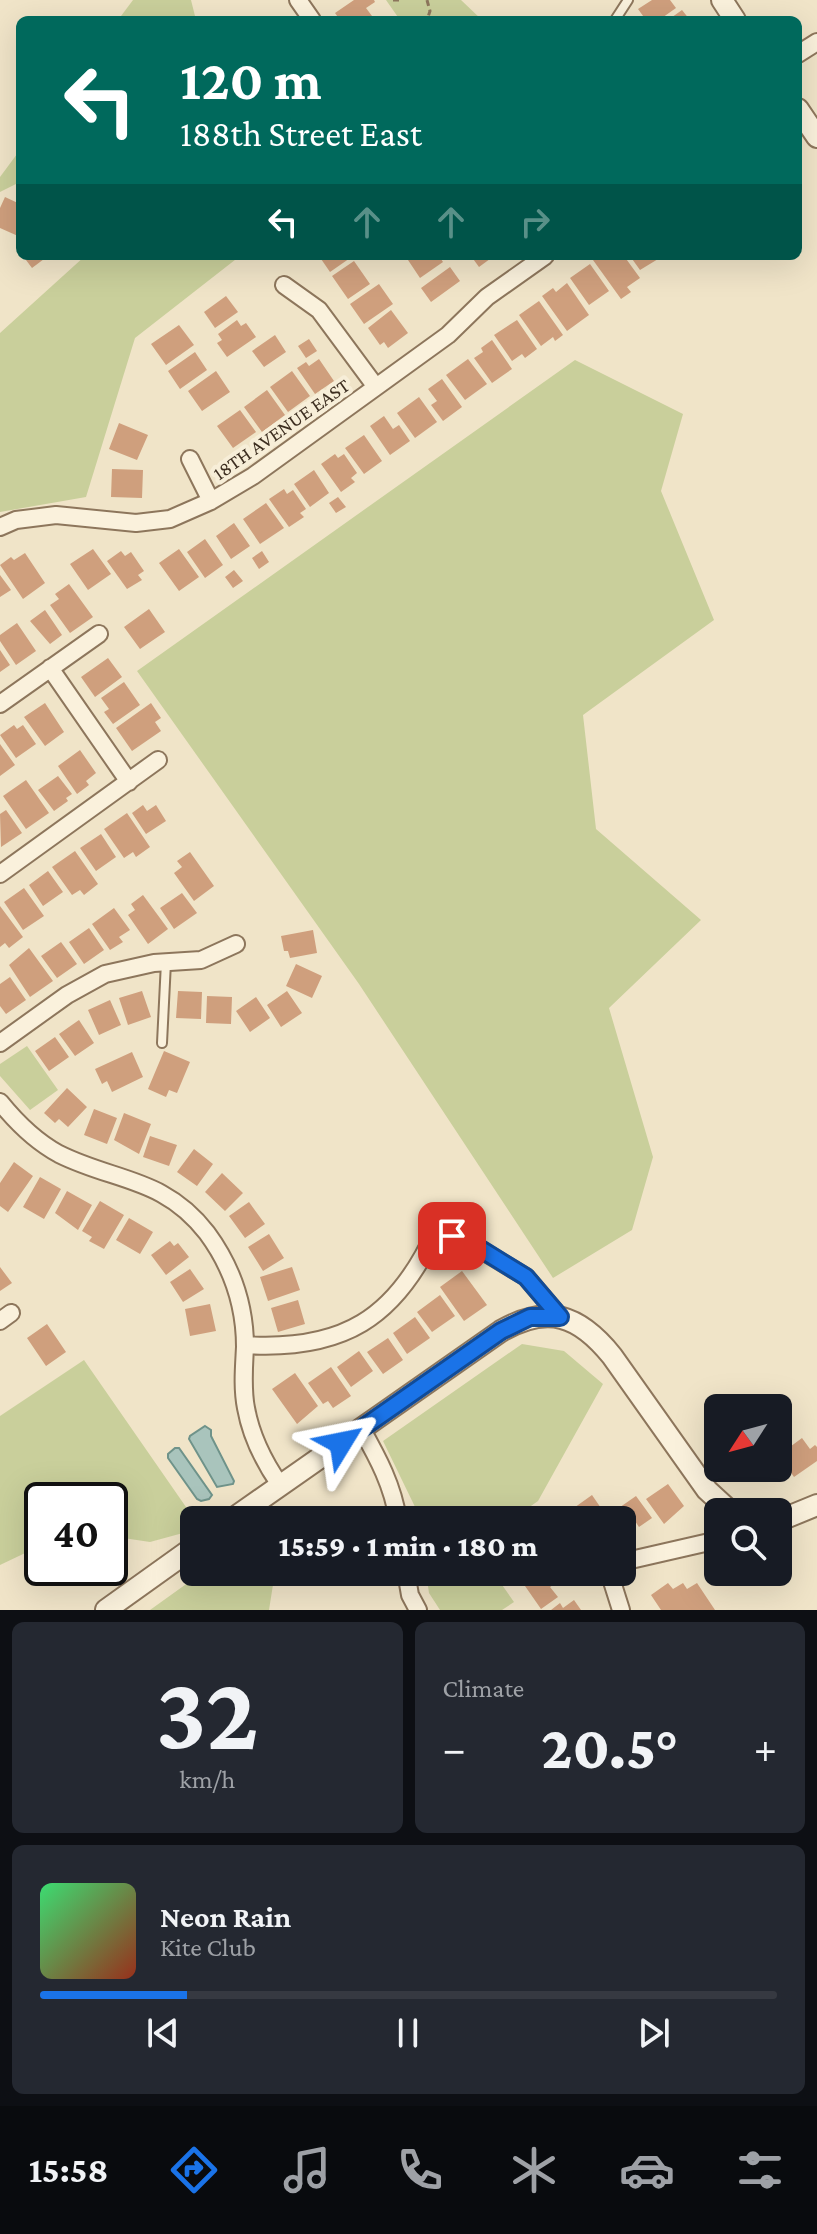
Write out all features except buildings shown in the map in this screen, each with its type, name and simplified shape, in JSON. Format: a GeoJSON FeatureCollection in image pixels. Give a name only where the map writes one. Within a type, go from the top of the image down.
{"type":"FeatureCollection","features":[{"type":"Feature","properties":{"kind":"street"},"geometry":{"type":"LineString","coordinates":[[802,115],[817,137]]}},
{"type":"Feature","properties":{"kind":"street","name":"18TH AVENUE EAST"},"geometry":{"type":"LineString","coordinates":[[0,527],[16,520],[56,515],[136,523],[170,519],[211,501],[253,476],[448,335],[487,297],[539,260]]}},
{"type":"Feature","properties":{"kind":"street"},"geometry":{"type":"LineString","coordinates":[[284,285],[319,310],[376,387]]}},
{"type":"Feature","properties":{"kind":"street"},"geometry":{"type":"LineString","coordinates":[[190,459],[211,501]]}},
{"type":"Feature","properties":{"kind":"street"},"geometry":{"type":"LineString","coordinates":[[0,704],[99,634]]}},
{"type":"Feature","properties":{"kind":"street"},"geometry":{"type":"LineString","coordinates":[[50,668],[129,782]]}},
{"type":"Feature","properties":{"kind":"street"},"geometry":{"type":"LineString","coordinates":[[0,874],[158,760]]}},
{"type":"Feature","properties":{"kind":"street"},"geometry":{"type":"LineString","coordinates":[[0,1043],[67,995],[105,974],[166,962],[201,960],[236,944]]}},
{"type":"Feature","properties":{"kind":"street"},"geometry":{"type":"LineString","coordinates":[[0,1102],[17,1123],[54,1151],[163,1193],[195,1220],[217,1247],[237,1290],[244,1319],[243,1378],[248,1419],[268,1468],[280,1485]]}},
{"type":"Feature","properties":{"kind":"street"},"geometry":{"type":"LineString","coordinates":[[245,1345],[298,1345],[318,1341],[364,1322],[393,1300],[410,1280],[436,1230],[468,1242],[526,1277],[560,1317]]}},
{"type":"Feature","properties":{"kind":"street"},"geometry":{"type":"LineString","coordinates":[[251,1506],[501,1331],[530,1317],[560,1317],[584,1328],[603,1345],[716,1498]]}},
{"type":"Feature","properties":{"kind":"street"},"geometry":{"type":"LineString","coordinates":[[361,1428],[383,1469],[396,1506]]}},
{"type":"Feature","properties":{"kind":"street"},"geometry":{"type":"LineString","coordinates":[[792,1515],[817,1505]]}},
{"type":"Feature","properties":{"kind":"street"},"geometry":{"type":"LineString","coordinates":[[636,1559],[704,1543]]}},
{"type":"Feature","properties":{"kind":"street"},"geometry":{"type":"LineString","coordinates":[[106,1610],[180,1557]]}},
{"type":"Feature","properties":{"kind":"street"},"geometry":{"type":"LineString","coordinates":[[408,1586],[418,1610]]}},
{"type":"Feature","properties":{"kind":"street"},"geometry":{"type":"LineString","coordinates":[[611,1586],[621,1610]]}},
{"type":"Feature","properties":{"kind":"lane"},"geometry":{"type":"LineString","coordinates":[[162,1043],[166,962]]}},
{"type":"Feature","properties":{"kind":"path"},"geometry":{"type":"LineString","coordinates":[[393,0],[400,0]]}},
{"type":"Feature","properties":{"kind":"green space"},"geometry":{"type":"Polygon","coordinates":[[[133,0],[191,0],[195,16],[121,16],[133,0]]]}},
{"type":"Feature","properties":{"kind":"green space"},"geometry":{"type":"Polygon","coordinates":[[[386,0],[461,0],[478,16],[397,16],[386,0]]]}},
{"type":"Feature","properties":{"kind":"green space"},"geometry":{"type":"Polygon","coordinates":[[[16,155],[16,184],[0,192],[0,177],[16,155]]]}},
{"type":"Feature","properties":{"kind":"green space"},"geometry":{"type":"Polygon","coordinates":[[[81,260],[235,260],[135,338],[86,497],[0,512],[0,333],[81,260]]]}},
{"type":"Feature","properties":{"kind":"green space"},"geometry":{"type":"Polygon","coordinates":[[[575,360],[683,414],[661,491],[714,620],[583,715],[596,829],[701,920],[609,1008],[653,1157],[632,1230],[553,1278],[359,984],[137,671],[575,360]]]}},
{"type":"Feature","properties":{"kind":"green space"},"geometry":{"type":"Polygon","coordinates":[[[27,1046],[58,1090],[30,1110],[0,1076],[0,1064],[27,1046]]]}},
{"type":"Feature","properties":{"kind":"green space"},"geometry":{"type":"Polygon","coordinates":[[[522,1344],[564,1351],[603,1384],[538,1501],[531,1506],[415,1506],[383,1441],[522,1344]]]}},
{"type":"Feature","properties":{"kind":"green space"},"geometry":{"type":"Polygon","coordinates":[[[84,1360],[185,1506],[180,1506],[180,1534],[150,1542],[128,1539],[128,1482],[24,1482],[24,1554],[0,1565],[0,1416],[84,1360]]]}},
{"type":"Feature","properties":{"kind":"green space"},"geometry":{"type":"Polygon","coordinates":[[[183,1586],[273,1586],[269,1610],[150,1610],[183,1586]]]}},
{"type":"Feature","properties":{"kind":"green space"},"geometry":{"type":"Polygon","coordinates":[[[428,1586],[503,1586],[514,1602],[502,1610],[440,1610],[428,1586]]]}},
{"type":"Feature","properties":{"kind":"water"},"geometry":{"type":"Polygon","coordinates":[[[205,1426],[211,1430],[233,1484],[217,1487],[189,1439],[205,1426]]]}},
{"type":"Feature","properties":{"kind":"water"},"geometry":{"type":"Polygon","coordinates":[[[175,1448],[179,1448],[212,1495],[209,1499],[197,1499],[168,1458],[175,1448]]]}},
{"type":"Feature","properties":{"kind":"route"},"geometry":{"type":"LineString","coordinates":[[341,1443],[501,1331],[530,1317],[560,1317],[526,1277],[479,1248],[452,1236]]}}]}
